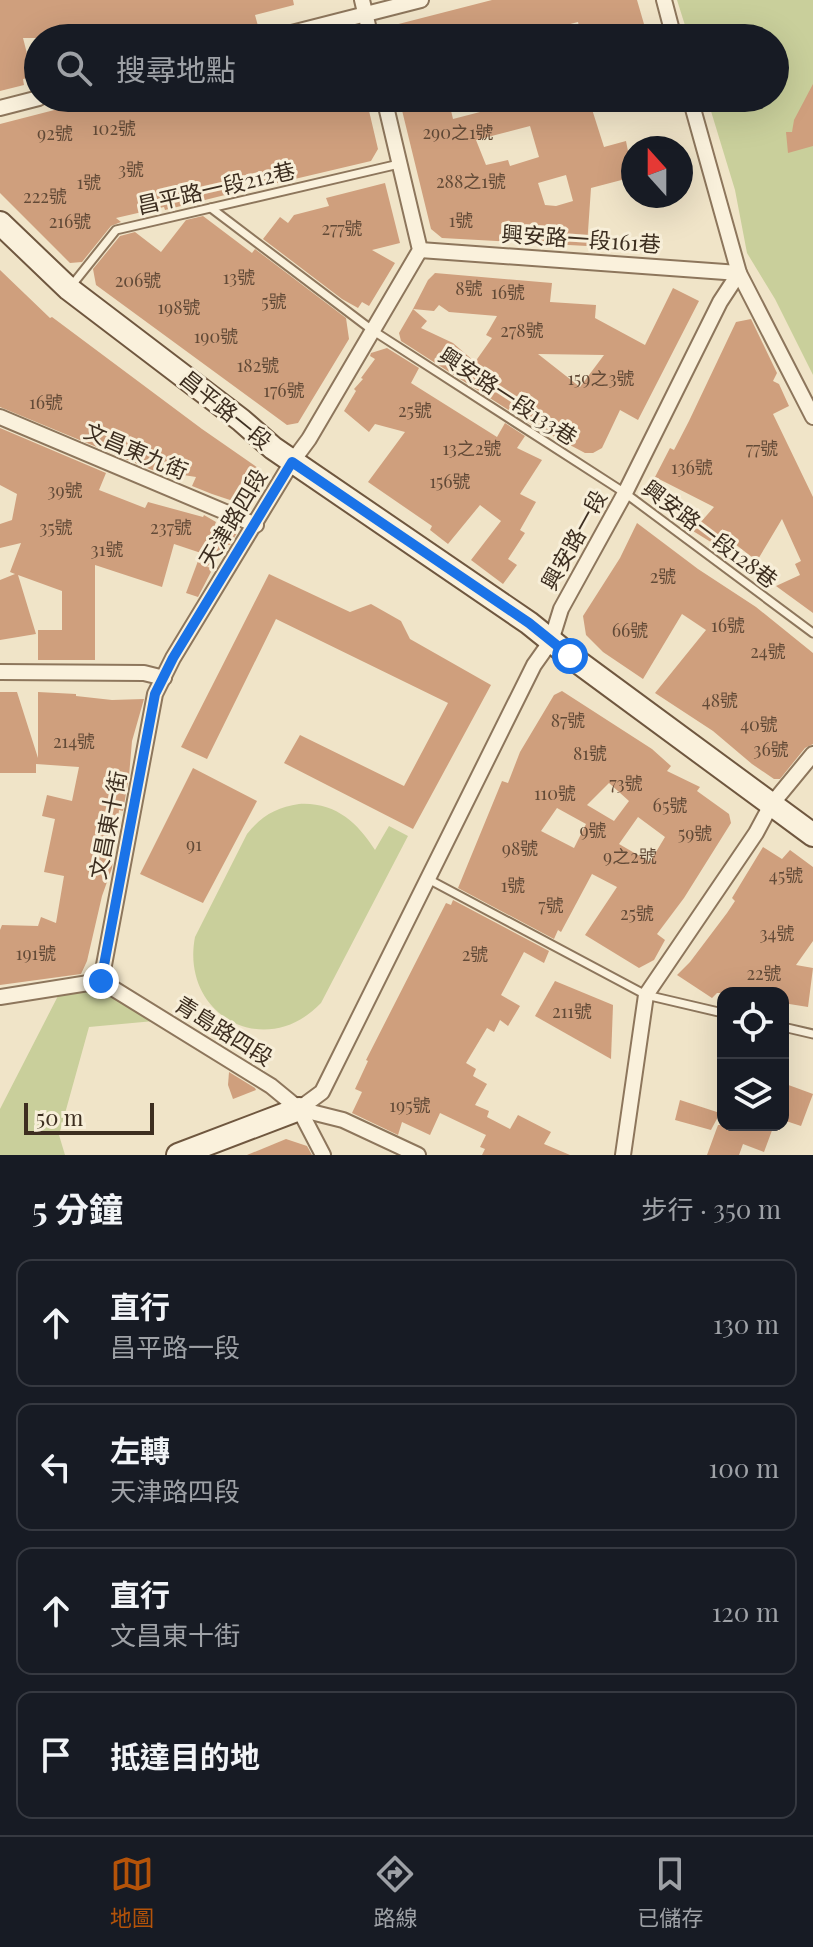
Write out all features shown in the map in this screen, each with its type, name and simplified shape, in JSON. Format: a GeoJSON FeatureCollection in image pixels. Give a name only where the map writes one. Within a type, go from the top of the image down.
{"type":"FeatureCollection","features":[{"type":"Feature","properties":{"kind":"street"},"geometry":{"type":"LineString","coordinates":[[314,24],[364,7],[421,0]]}},
{"type":"Feature","properties":{"kind":"street"},"geometry":{"type":"LineString","coordinates":[[664,0],[670,24]]}},
{"type":"Feature","properties":{"kind":"street"},"geometry":{"type":"LineString","coordinates":[[0,108],[24,102]]}},
{"type":"Feature","properties":{"kind":"street"},"geometry":{"type":"LineString","coordinates":[[387,112],[420,250]]}},
{"type":"Feature","properties":{"kind":"street"},"geometry":{"type":"LineString","coordinates":[[694,112],[739,273],[813,417]]}},
{"type":"Feature","properties":{"kind":"street","name":"昌平路一段"},"geometry":{"type":"LineString","coordinates":[[0,223],[69,289],[292,462],[529,623],[813,835]]}},
{"type":"Feature","properties":{"kind":"street","name":"興安路一段161巷"},"geometry":{"type":"LineString","coordinates":[[420,250],[739,273]]}},
{"type":"Feature","properties":{"kind":"street","name":"天津路四段"},"geometry":{"type":"LineString","coordinates":[[164,678],[173,658],[309,439],[420,250]]}},
{"type":"Feature","properties":{"kind":"street","name":"興安路一段"},"geometry":{"type":"LineString","coordinates":[[299,1109],[322,1092],[534,665],[551,641],[561,609],[625,493],[720,302],[739,273]]}},
{"type":"Feature","properties":{"kind":"street","name":"文昌東九街"},"geometry":{"type":"LineString","coordinates":[[0,417],[256,525]]}},
{"type":"Feature","properties":{"kind":"street"},"geometry":{"type":"LineString","coordinates":[[0,672],[144,673],[164,678]]}},
{"type":"Feature","properties":{"kind":"street","name":"文昌東十街"},"geometry":{"type":"LineString","coordinates":[[101,981],[155,694],[164,678]]}},
{"type":"Feature","properties":{"kind":"street"},"geometry":{"type":"LineString","coordinates":[[623,1155],[646,995],[756,833],[771,805],[813,754]]}},
{"type":"Feature","properties":{"kind":"street"},"geometry":{"type":"LineString","coordinates":[[0,997],[101,981]]}},
{"type":"Feature","properties":{"kind":"street","name":"青島路四段"},"geometry":{"type":"LineString","coordinates":[[101,981],[271,1086],[299,1109],[343,1120],[418,1155]]}},
{"type":"Feature","properties":{"kind":"street"},"geometry":{"type":"LineString","coordinates":[[178,1155],[299,1109],[323,1155]]}},
{"type":"Feature","properties":{"kind":"lane","name":"昌平路一段212巷"},"geometry":{"type":"LineString","coordinates":[[69,289],[116,230],[399,164]]}},
{"type":"Feature","properties":{"kind":"lane","name":"興安路一段133巷"},"geometry":{"type":"LineString","coordinates":[[211,208],[372,330],[625,493]]}},
{"type":"Feature","properties":{"kind":"lane","name":"興安路一段128巷"},"geometry":{"type":"LineString","coordinates":[[625,493],[813,633]]}},
{"type":"Feature","properties":{"kind":"lane"},"geometry":{"type":"LineString","coordinates":[[427,879],[646,995],[717,1012]]}},
{"type":"Feature","properties":{"kind":"lane"},"geometry":{"type":"LineString","coordinates":[[789,1028],[813,1034]]}},
{"type":"Feature","properties":{"kind":"green space"},"geometry":{"type":"Polygon","coordinates":[[[677,0],[813,0],[813,375],[775,299],[747,253],[735,190],[711,112],[789,112],[789,24],[685,24],[677,0]]]}},
{"type":"Feature","properties":{"kind":"green space"},"geometry":{"type":"Polygon","coordinates":[[[299,804],[324,806],[344,816],[361,831],[375,850],[389,826],[408,836],[321,1003],[299,1020],[276,1029],[253,1029],[231,1021],[214,1008],[200,989],[194,965],[195,937],[247,834],[270,813],[299,804]]]}},
{"type":"Feature","properties":{"kind":"green space"},"geometry":{"type":"Polygon","coordinates":[[[96,988],[154,1021],[89,1027],[59,1135],[65,1155],[0,1155],[0,1109],[59,994],[96,988]]]}},
{"type":"Feature","properties":{"kind":"building"},"geometry":{"type":"Polygon","coordinates":[[[0,0],[293,0],[294,5],[255,15],[257,24],[24,24],[24,85],[0,91],[0,0]]]}},
{"type":"Feature","properties":{"kind":"building"},"geometry":{"type":"Polygon","coordinates":[[[492,0],[637,0],[644,24],[578,22],[398,24],[492,0]]]}},
{"type":"Feature","properties":{"kind":"building"},"geometry":{"type":"Polygon","coordinates":[[[813,84],[813,146],[788,153],[786,132],[792,132],[794,120],[813,84]]]}},
{"type":"Feature","properties":{"kind":"building"},"geometry":{"type":"Polygon","coordinates":[[[47,112],[369,112],[378,149],[371,161],[265,186],[262,171],[229,179],[233,193],[165,210],[164,207],[116,218],[121,222],[111,226],[82,262],[70,263],[0,193],[0,124],[47,112]]]}},
{"type":"Feature","properties":{"kind":"building"},"geometry":{"type":"Polygon","coordinates":[[[402,112],[451,112],[453,119],[480,112],[593,112],[604,147],[621,142],[621,180],[591,188],[587,246],[442,238],[431,229],[402,112]],[[530,126],[476,140],[486,165],[508,160],[510,166],[539,157],[530,126]],[[566,175],[538,183],[545,205],[556,206],[573,201],[566,175]]]}},
{"type":"Feature","properties":{"kind":"building"},"geometry":{"type":"Polygon","coordinates":[[[385,183],[400,243],[372,250],[395,263],[369,306],[362,302],[358,308],[342,299],[263,239],[280,217],[288,223],[294,215],[329,206],[326,198],[385,183]]]}},
{"type":"Feature","properties":{"kind":"building"},"geometry":{"type":"Polygon","coordinates":[[[203,216],[252,253],[255,249],[346,318],[349,339],[298,423],[287,425],[96,285],[93,269],[120,236],[135,232],[161,252],[186,220],[203,216]]]}},
{"type":"Feature","properties":{"kind":"building"},"geometry":{"type":"Polygon","coordinates":[[[0,270],[50,318],[261,470],[263,482],[253,499],[242,504],[212,494],[192,486],[196,477],[152,470],[0,407],[0,270]]]}},
{"type":"Feature","properties":{"kind":"building"},"geometry":{"type":"Polygon","coordinates":[[[435,273],[552,283],[550,302],[596,305],[595,318],[645,345],[673,288],[699,301],[638,420],[620,410],[602,448],[593,453],[585,453],[532,425],[401,341],[399,333],[428,280],[435,273]],[[439,305],[434,311],[413,309],[427,321],[421,328],[453,343],[475,362],[492,338],[486,335],[497,316],[449,312],[439,305]],[[538,354],[580,387],[604,355],[538,354]]]}},
{"type":"Feature","properties":{"kind":"building"},"geometry":{"type":"Polygon","coordinates":[[[751,319],[777,373],[773,381],[779,384],[789,406],[773,414],[813,497],[813,613],[776,586],[800,575],[795,564],[801,561],[782,519],[757,561],[722,534],[714,544],[693,531],[714,507],[655,477],[670,448],[674,450],[736,322],[751,319]]]}},
{"type":"Feature","properties":{"kind":"building"},"geometry":{"type":"Polygon","coordinates":[[[387,348],[419,368],[411,383],[497,437],[505,423],[525,436],[517,448],[542,460],[520,494],[536,502],[520,530],[525,533],[508,559],[517,565],[503,584],[471,560],[501,521],[480,505],[448,544],[430,530],[432,526],[368,482],[405,432],[375,424],[369,432],[344,411],[356,391],[354,389],[375,359],[370,356],[371,353],[387,348]]]}},
{"type":"Feature","properties":{"kind":"building"},"geometry":{"type":"Polygon","coordinates":[[[0,428],[106,473],[99,490],[145,508],[148,502],[204,515],[216,522],[214,527],[238,531],[230,545],[207,567],[213,568],[198,597],[186,593],[201,553],[174,544],[162,587],[95,565],[95,660],[38,660],[38,630],[62,630],[62,591],[18,575],[36,634],[0,640],[0,580],[15,574],[10,572],[21,543],[0,548],[0,524],[12,520],[17,494],[0,485],[0,428]]]}},
{"type":"Feature","properties":{"kind":"building"},"geometry":{"type":"Polygon","coordinates":[[[637,523],[698,569],[756,607],[813,653],[813,744],[805,748],[780,779],[774,779],[752,764],[713,731],[655,693],[706,630],[682,614],[643,679],[603,652],[586,635],[583,616],[620,558],[637,523]]]}},
{"type":"Feature","properties":{"kind":"building"},"geometry":{"type":"Polygon","coordinates":[[[269,574],[350,612],[371,604],[401,621],[410,639],[491,685],[413,829],[284,763],[300,735],[404,786],[448,703],[276,619],[207,759],[181,747],[269,574]]]}},
{"type":"Feature","properties":{"kind":"building"},"geometry":{"type":"Polygon","coordinates":[[[562,691],[652,749],[671,766],[667,771],[700,787],[697,791],[729,814],[731,823],[684,898],[657,934],[665,940],[654,960],[639,968],[585,935],[617,887],[592,874],[561,932],[558,930],[554,939],[458,888],[502,781],[508,783],[520,752],[554,695],[562,691]],[[609,783],[587,805],[614,821],[629,801],[609,783]],[[557,808],[541,831],[574,848],[586,824],[557,808]],[[638,817],[619,844],[650,862],[665,837],[638,817]]]}},
{"type":"Feature","properties":{"kind":"building"},"geometry":{"type":"Polygon","coordinates":[[[0,692],[17,692],[38,758],[38,692],[112,700],[144,699],[132,741],[129,776],[123,811],[119,810],[112,868],[81,974],[0,985],[2,925],[38,926],[41,917],[56,923],[64,876],[44,872],[55,819],[42,816],[47,795],[72,801],[79,767],[36,764],[36,773],[0,773],[0,692]]]}},
{"type":"Feature","properties":{"kind":"building"},"geometry":{"type":"Polygon","coordinates":[[[193,768],[257,801],[203,903],[140,874],[193,768]]]}},
{"type":"Feature","properties":{"kind":"building"},"geometry":{"type":"Polygon","coordinates":[[[763,847],[782,859],[790,850],[813,867],[813,941],[796,965],[813,968],[808,1007],[789,1004],[789,987],[717,987],[717,993],[712,998],[677,975],[727,913],[735,901],[732,898],[763,847]]]}},
{"type":"Feature","properties":{"kind":"building"},"geometry":{"type":"Polygon","coordinates":[[[453,900],[549,951],[544,963],[524,952],[501,995],[520,1006],[508,1026],[500,1020],[494,1032],[487,1028],[466,1063],[476,1069],[473,1076],[487,1084],[475,1105],[489,1111],[487,1117],[510,1129],[518,1115],[551,1132],[544,1144],[570,1155],[482,1155],[485,1149],[480,1147],[486,1135],[440,1113],[430,1135],[402,1122],[398,1135],[352,1113],[362,1092],[355,1089],[366,1060],[446,903],[451,905],[453,900]]]}},
{"type":"Feature","properties":{"kind":"building"},"geometry":{"type":"Polygon","coordinates":[[[555,981],[613,1005],[611,1059],[535,1016],[555,981]]]}},
{"type":"Feature","properties":{"kind":"building"},"geometry":{"type":"Polygon","coordinates":[[[229,1072],[256,1090],[233,1099],[228,1085],[229,1072]]]}},
{"type":"Feature","properties":{"kind":"building"},"geometry":{"type":"Polygon","coordinates":[[[789,1085],[813,1094],[801,1126],[789,1122],[789,1085]]]}},
{"type":"Feature","properties":{"kind":"building"},"geometry":{"type":"Polygon","coordinates":[[[680,1100],[717,1112],[711,1130],[675,1120],[680,1100]]]}},
{"type":"Feature","properties":{"kind":"building"},"geometry":{"type":"Polygon","coordinates":[[[717,1128],[717,1131],[772,1131],[764,1152],[743,1144],[739,1155],[707,1155],[717,1128]]]}},
{"type":"Feature","properties":{"kind":"building"},"geometry":{"type":"Polygon","coordinates":[[[286,1139],[307,1146],[312,1155],[247,1155],[286,1139]]]}},
{"type":"Feature","properties":{"kind":"route"},"geometry":{"type":"LineString","coordinates":[[101,981],[155,694],[173,658],[292,462],[529,623],[570,656]]}}]}
